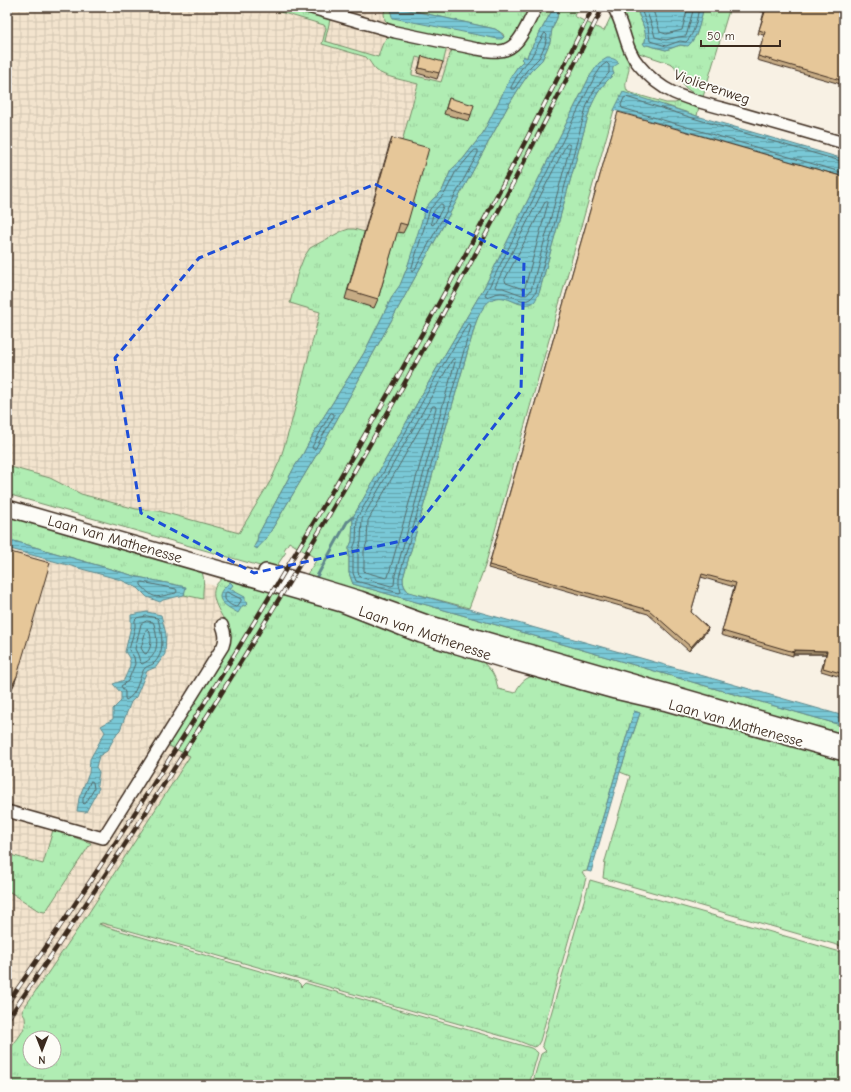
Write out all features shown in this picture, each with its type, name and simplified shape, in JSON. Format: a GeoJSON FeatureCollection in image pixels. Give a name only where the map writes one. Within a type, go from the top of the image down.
{"type":"FeatureCollection","features":[{"type":"Feature","properties":{"kind":"street"},"geometry":{"type":"LineString","coordinates":[[308,7],[395,32],[490,51],[501,51],[517,42],[523,34],[537,7]]}},
{"type":"Feature","properties":{"kind":"street","name":"Violierenweg"},"geometry":{"type":"LineString","coordinates":[[613,7],[618,16],[628,50],[632,57],[664,88],[675,94],[701,102],[844,143]]}},
{"type":"Feature","properties":{"kind":"street","name":"Laan van Mathenesse"},"geometry":{"type":"LineString","coordinates":[[7,497],[360,599],[428,623],[844,742]]}},
{"type":"Feature","properties":{"kind":"street","name":"Laan van Mathenesse"},"geometry":{"type":"LineString","coordinates":[[7,508],[342,604],[421,635],[507,661],[615,691],[667,703],[844,753]]}},
{"type":"Feature","properties":{"kind":"street"},"geometry":{"type":"LineString","coordinates":[[7,811],[103,838],[223,646],[225,634],[222,625]]}},
{"type":"Feature","properties":{"kind":"highlighted area"},"geometry":{"type":"Polygon","coordinates":[[[375,184],[524,262],[521,391],[406,540],[254,573],[141,513],[115,358],[199,258],[375,184]]]}},
{"type":"Feature","properties":{"kind":"shaded area"},"geometry":{"type":"Polygon","coordinates":[[[7,7],[543,7],[241,546],[7,480],[7,7]]]}},
{"type":"Feature","properties":{"kind":"shaded area"},"geometry":{"type":"Polygon","coordinates":[[[7,525],[314,615],[46,1030],[22,1030],[22,1058],[11,1085],[7,1085],[7,525]]]}},
{"type":"Feature","properties":{"kind":"green space"},"geometry":{"type":"Polygon","coordinates":[[[263,7],[291,7],[324,16],[330,20],[325,41],[378,57],[383,42],[390,35],[445,47],[446,51],[443,63],[441,64],[416,57],[412,73],[412,75],[441,82],[453,49],[511,53],[519,48],[544,8],[554,7],[526,59],[522,59],[524,61],[518,66],[512,75],[483,133],[463,159],[451,170],[442,191],[433,199],[400,286],[393,295],[364,353],[316,429],[295,466],[258,535],[254,547],[266,539],[330,432],[508,106],[530,72],[542,60],[550,42],[552,29],[557,18],[559,7],[578,7],[574,16],[604,31],[612,14],[629,64],[626,82],[626,89],[628,92],[666,103],[675,103],[680,101],[699,106],[697,116],[665,105],[614,110],[485,566],[469,608],[409,592],[404,585],[403,578],[476,322],[482,309],[492,299],[502,297],[520,304],[539,293],[590,109],[600,90],[614,74],[612,70],[613,67],[590,76],[485,286],[353,517],[352,541],[349,548],[349,573],[353,584],[844,726],[844,740],[304,579],[317,559],[289,542],[284,550],[286,552],[274,570],[7,494],[7,466],[50,478],[81,494],[136,509],[159,511],[239,533],[271,480],[280,460],[291,424],[320,312],[290,303],[297,275],[304,257],[310,248],[340,232],[354,229],[376,235],[418,84],[390,77],[379,72],[366,57],[322,44],[326,28],[324,25],[263,7]]]}},
{"type":"Feature","properties":{"kind":"green space"},"geometry":{"type":"Polygon","coordinates":[[[385,7],[396,7],[532,7],[514,38],[508,43],[496,46],[394,26],[385,20],[385,7]],[[396,7],[502,39],[504,37],[503,34],[495,29],[396,7]]]}},
{"type":"Feature","properties":{"kind":"green space"},"geometry":{"type":"Polygon","coordinates":[[[618,7],[636,7],[644,29],[646,38],[645,42],[647,45],[666,50],[680,45],[685,46],[696,36],[704,7],[730,7],[703,97],[685,87],[677,70],[672,64],[636,52],[618,7]]]}},
{"type":"Feature","properties":{"kind":"green space"},"geometry":{"type":"Polygon","coordinates":[[[7,511],[201,570],[204,581],[203,599],[184,595],[185,587],[138,577],[7,539],[7,511]]]}},
{"type":"Feature","properties":{"kind":"green space"},"geometry":{"type":"Polygon","coordinates":[[[226,576],[360,613],[393,633],[440,650],[483,662],[492,672],[498,689],[515,693],[523,681],[529,677],[537,675],[844,758],[844,947],[603,878],[605,861],[630,776],[620,772],[640,713],[634,711],[587,871],[582,872],[586,878],[540,1041],[537,1046],[534,1047],[516,1040],[102,923],[99,924],[298,982],[301,987],[305,983],[531,1048],[538,1053],[529,1085],[7,1085],[7,1056],[22,1031],[22,1070],[62,1070],[62,1030],[23,1030],[25,1017],[22,1011],[86,917],[190,756],[167,745],[228,627],[217,607],[214,594],[215,587],[219,581],[226,576]]]}},
{"type":"Feature","properties":{"kind":"green space"},"geometry":{"type":"Polygon","coordinates":[[[53,830],[91,843],[45,912],[39,911],[7,890],[7,854],[43,864],[53,830]]]}},
{"type":"Feature","properties":{"kind":"green space"},"geometry":{"type":"Polygon","coordinates":[[[590,880],[844,953],[844,1085],[532,1085],[541,1054],[546,1051],[542,1045],[590,880]]]}},
{"type":"Feature","properties":{"kind":"water"},"geometry":{"type":"Polygon","coordinates":[[[396,7],[495,29],[504,37],[502,39],[498,39],[393,18],[392,12],[396,7]]]}},
{"type":"Feature","properties":{"kind":"water"},"geometry":{"type":"Polygon","coordinates":[[[554,7],[559,7],[557,18],[552,29],[550,42],[542,60],[530,72],[508,106],[330,432],[266,539],[257,549],[254,547],[258,535],[295,466],[316,429],[364,353],[393,295],[400,285],[407,268],[426,207],[442,191],[451,170],[463,159],[483,133],[512,75],[523,61],[521,59],[524,56],[527,58],[554,7]]]}},
{"type":"Feature","properties":{"kind":"water"},"geometry":{"type":"Polygon","coordinates":[[[636,7],[704,7],[697,33],[692,42],[688,46],[680,45],[666,50],[647,45],[645,46],[643,43],[645,42],[646,38],[645,33],[636,7]]]}},
{"type":"Feature","properties":{"kind":"water"},"geometry":{"type":"Polygon","coordinates":[[[607,58],[614,59],[619,63],[613,68],[614,74],[600,90],[590,109],[539,293],[535,301],[528,304],[521,304],[499,298],[491,300],[484,307],[476,322],[403,578],[404,586],[409,592],[844,716],[844,726],[353,584],[349,573],[349,548],[352,541],[353,517],[485,286],[590,76],[599,63],[607,58]]]}},
{"type":"Feature","properties":{"kind":"water"},"geometry":{"type":"Polygon","coordinates":[[[623,92],[697,116],[844,159],[844,177],[614,110],[623,92]]]}},
{"type":"Feature","properties":{"kind":"water"},"geometry":{"type":"Polygon","coordinates":[[[7,539],[138,577],[186,587],[184,595],[160,602],[147,597],[138,588],[121,580],[7,548],[7,539]]]}},
{"type":"Feature","properties":{"kind":"water"},"geometry":{"type":"Polygon","coordinates":[[[230,582],[233,585],[230,589],[245,597],[245,601],[248,603],[245,606],[243,605],[238,613],[221,601],[220,593],[230,582]]]}},
{"type":"Feature","properties":{"kind":"water"},"geometry":{"type":"Polygon","coordinates":[[[147,612],[161,615],[166,634],[165,654],[156,667],[147,671],[136,697],[131,702],[120,730],[107,751],[99,756],[96,767],[99,772],[97,785],[99,788],[86,812],[77,811],[79,798],[89,773],[90,759],[105,732],[101,726],[113,719],[113,709],[121,701],[121,693],[113,684],[124,680],[130,665],[128,656],[125,652],[131,626],[131,615],[147,612]]]}},
{"type":"Feature","properties":{"kind":"water"},"geometry":{"type":"Polygon","coordinates":[[[634,711],[640,713],[620,772],[591,872],[587,871],[634,711]]]}},
{"type":"Feature","properties":{"kind":"building"},"geometry":{"type":"Polygon","coordinates":[[[760,7],[844,7],[844,81],[758,56],[765,32],[759,30],[766,9],[760,7]]]}},
{"type":"Feature","properties":{"kind":"building"},"geometry":{"type":"Polygon","coordinates":[[[422,56],[443,62],[439,73],[419,68],[422,56]]]}},
{"type":"Feature","properties":{"kind":"building"},"geometry":{"type":"Polygon","coordinates":[[[449,98],[474,105],[471,115],[446,108],[449,98]]]}},
{"type":"Feature","properties":{"kind":"building"},"geometry":{"type":"Polygon","coordinates":[[[618,112],[844,177],[844,674],[823,668],[827,651],[794,650],[794,652],[722,631],[736,583],[702,574],[691,612],[708,628],[691,647],[649,610],[489,565],[618,112]]]}},
{"type":"Feature","properties":{"kind":"building"},"geometry":{"type":"Polygon","coordinates":[[[392,138],[429,148],[407,225],[400,223],[378,299],[348,290],[392,138]]]}},
{"type":"Feature","properties":{"kind":"building"},"geometry":{"type":"Polygon","coordinates":[[[7,551],[50,563],[17,676],[13,684],[7,689],[7,551]]]}},
{"type":"Feature","properties":{"kind":"waterway"},"geometry":{"type":"LineString","coordinates":[[316,578],[347,522],[353,517]]}},
{"type":"Feature","properties":{"kind":"railway"},"geometry":{"type":"LineString","coordinates":[[7,1004],[152,787],[330,496],[409,358],[485,219],[593,7]]}},
{"type":"Feature","properties":{"kind":"railway"},"geometry":{"type":"LineString","coordinates":[[7,1020],[170,775],[248,651],[323,524],[397,397],[468,268],[537,138],[603,7]]}}]}
